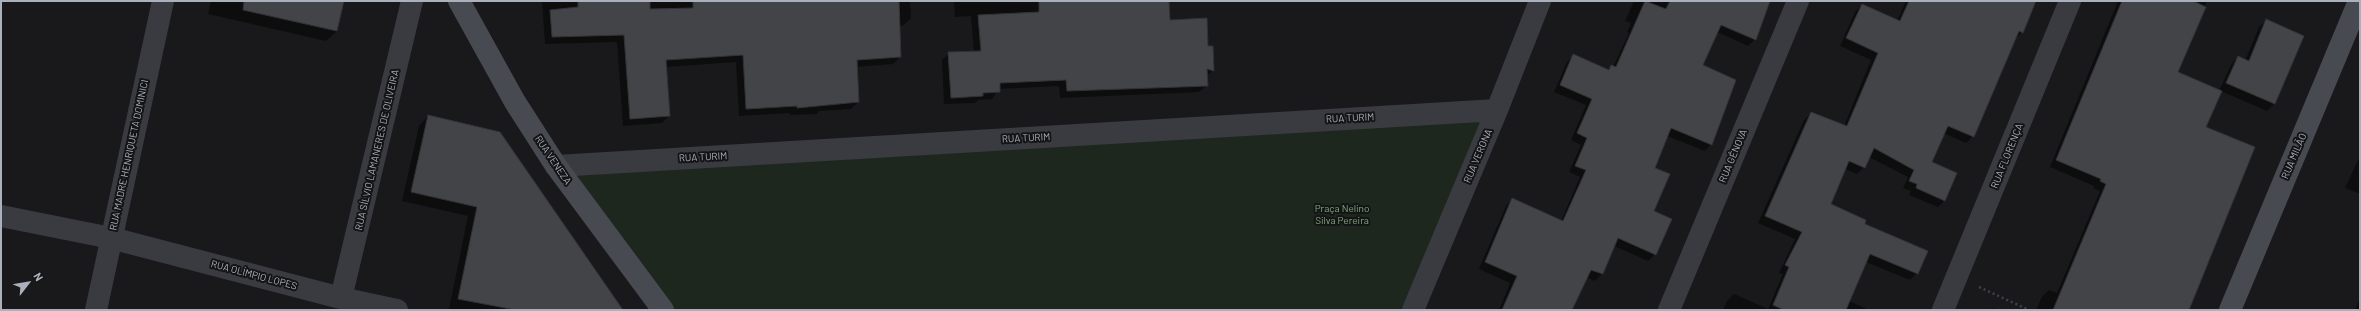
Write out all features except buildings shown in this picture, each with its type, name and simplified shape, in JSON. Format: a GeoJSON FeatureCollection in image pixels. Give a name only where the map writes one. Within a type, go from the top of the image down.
{"type":"FeatureCollection","features":[{"type":"Feature","properties":{"kind":"street","name":"RUA MADRE HENRIQUETA DOMINICI"},"geometry":{"type":"LineString","coordinates":[[96,310],[163,1]]}},
{"type":"Feature","properties":{"kind":"street","name":"RUA SÍLVIO LAMANERES DE OLIVEIRA"},"geometry":{"type":"LineString","coordinates":[[341,298],[412,1]]}},
{"type":"Feature","properties":{"kind":"street","name":"RUA VENEZA"},"geometry":{"type":"LineString","coordinates":[[459,1],[515,102],[556,166],[663,310]]}},
{"type":"Feature","properties":{"kind":"street","name":"RUA VERONA"},"geometry":{"type":"LineString","coordinates":[[1413,310],[1497,110],[1540,1]]}},
{"type":"Feature","properties":{"kind":"street","name":"RUA GÊNOVA"},"geometry":{"type":"LineString","coordinates":[[1669,310],[1798,1]]}},
{"type":"Feature","properties":{"kind":"street","name":"RUA FLORENÇA"},"geometry":{"type":"LineString","coordinates":[[1943,310],[2070,1]]}},
{"type":"Feature","properties":{"kind":"street","name":"RUA MILÃO"},"geometry":{"type":"LineString","coordinates":[[2230,310],[2359,1]]}},
{"type":"Feature","properties":{"kind":"street","name":"RUA TURIM"},"geometry":{"type":"LineString","coordinates":[[556,166],[1497,110]]}},
{"type":"Feature","properties":{"kind":"street","name":"RUA OLÍMPIO LOPES"},"geometry":{"type":"LineString","coordinates":[[1,216],[111,238],[341,298],[397,310]]}},
{"type":"Feature","properties":{"kind":"path"},"geometry":{"type":"LineString","coordinates":[[1957,277],[2028,310]]}},
{"type":"Feature","properties":{"kind":"green space","name":"Praça Nelino Silva Pereira"},"geometry":{"type":"Polygon","coordinates":[[[1497,110],[1402,310],[666,310],[556,166],[1497,110]]]}}]}
